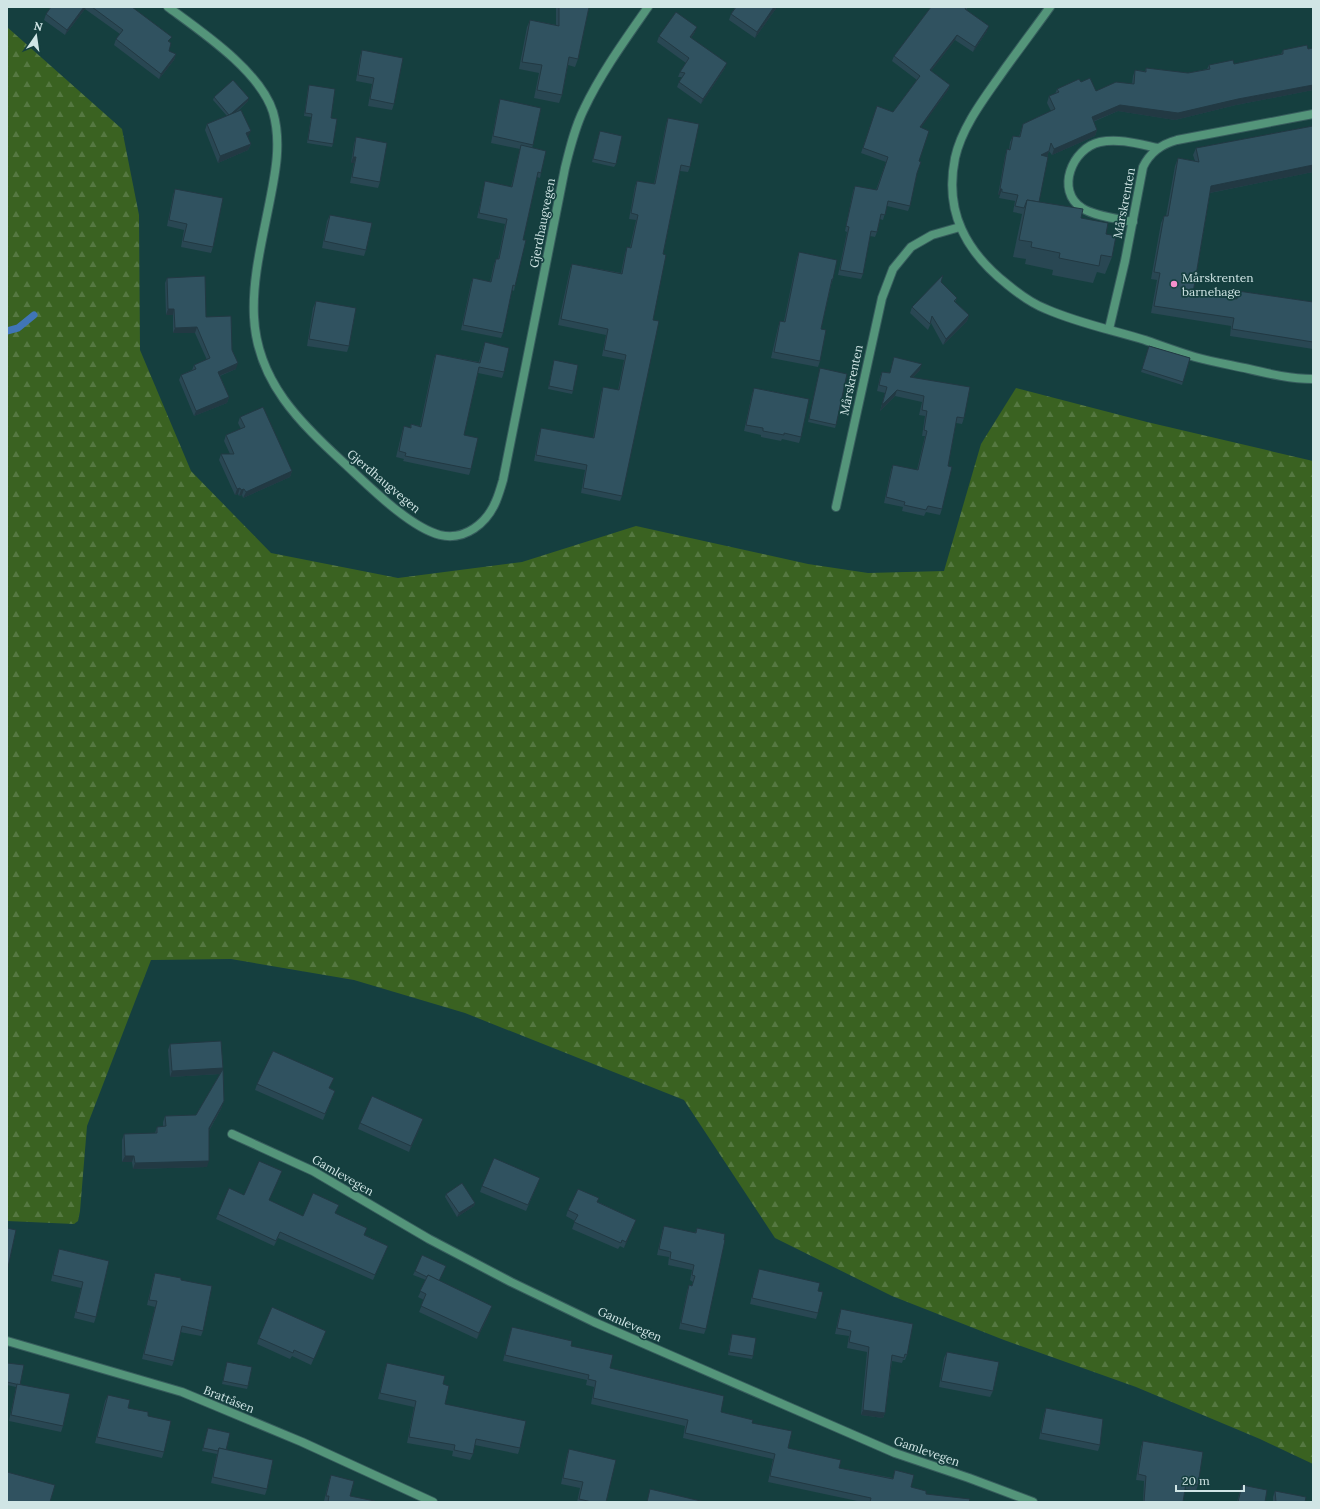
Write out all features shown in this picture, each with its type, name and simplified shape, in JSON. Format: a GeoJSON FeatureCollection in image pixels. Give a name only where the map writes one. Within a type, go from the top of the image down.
{"type":"FeatureCollection","features":[{"type":"Feature","properties":{"kind":"street","name":"Gjerdhaugvegen"},"geometry":{"type":"LineString","coordinates":[[168,7],[228,53],[247,70],[262,90],[272,110],[277,133],[277,155],[274,181],[257,268],[254,317],[257,339],[263,362],[275,387],[282,399],[313,434],[369,486],[409,519],[425,529],[446,536],[459,535],[472,531],[487,518],[496,502],[503,480],[565,168],[573,139],[583,110],[597,83],[648,7]]}},
{"type":"Feature","properties":{"kind":"street"},"geometry":{"type":"LineString","coordinates":[[1050,7],[985,97],[962,136],[955,158],[952,181],[954,206],[960,227],[974,253],[993,273],[1015,291],[1044,309],[1076,321],[1109,329],[1196,357],[1266,373],[1300,379],[1313,379]]}},
{"type":"Feature","properties":{"kind":"street","name":"Mårskrenten"},"geometry":{"type":"LineString","coordinates":[[1109,329],[1125,261],[1143,167],[1146,161],[1158,148],[1178,140],[1313,114]]}},
{"type":"Feature","properties":{"kind":"street"},"geometry":{"type":"LineString","coordinates":[[1133,222],[1083,209],[1073,200],[1069,191],[1068,181],[1072,168],[1077,158],[1087,148],[1099,142],[1116,140],[1158,148]]}},
{"type":"Feature","properties":{"kind":"street","name":"Mårskrenten"},"geometry":{"type":"LineString","coordinates":[[836,507],[882,298],[893,269],[911,247],[932,235],[960,227]]}},
{"type":"Feature","properties":{"kind":"street","name":"Gamlevegen"},"geometry":{"type":"LineString","coordinates":[[232,1134],[313,1171],[429,1239],[511,1282],[594,1322],[895,1453],[969,1478],[1033,1502]]}},
{"type":"Feature","properties":{"kind":"street","name":"Brattåsen"},"geometry":{"type":"LineString","coordinates":[[7,1341],[182,1392],[302,1442],[433,1502]]}},
{"type":"Feature","properties":{"kind":"green space"},"geometry":{"type":"Polygon","coordinates":[[[7,27],[122,129],[139,215],[140,350],[191,471],[271,553],[398,578],[522,562],[636,526],[808,564],[868,573],[944,571],[981,444],[1016,388],[1147,422],[1313,461],[1313,1464],[1260,1439],[1136,1387],[1004,1340],[892,1296],[775,1238],[684,1100],[465,1013],[354,980],[231,959],[151,960],[87,1126],[78,1221],[74,1224],[7,1221],[7,27]]]}},
{"type":"Feature","properties":{"kind":"building"},"geometry":{"type":"Polygon","coordinates":[[[51,7],[84,7],[67,30],[46,14],[51,7]]]}},
{"type":"Feature","properties":{"kind":"building"},"geometry":{"type":"Polygon","coordinates":[[[92,7],[132,7],[172,37],[168,41],[171,43],[169,51],[176,54],[161,74],[116,39],[123,30],[92,7]]]}},
{"type":"Feature","properties":{"kind":"building"},"geometry":{"type":"Polygon","coordinates":[[[559,7],[589,7],[578,59],[569,57],[562,95],[537,90],[542,65],[522,62],[530,20],[559,26],[559,7]]]}},
{"type":"Feature","properties":{"kind":"building"},"geometry":{"type":"Polygon","coordinates":[[[736,7],[774,7],[757,32],[731,14],[736,7]]]}},
{"type":"Feature","properties":{"kind":"building"},"geometry":{"type":"Polygon","coordinates":[[[931,7],[966,7],[965,9],[989,26],[975,47],[957,35],[930,70],[950,85],[920,127],[929,131],[919,161],[921,162],[917,173],[910,206],[888,201],[885,215],[881,214],[877,232],[871,231],[863,274],[840,270],[849,227],[846,226],[855,186],[877,190],[888,157],[863,148],[877,106],[893,112],[920,76],[894,56],[931,7]]]}},
{"type":"Feature","properties":{"kind":"building"},"geometry":{"type":"Polygon","coordinates":[[[676,12],[697,27],[690,37],[727,63],[703,99],[679,82],[685,73],[680,72],[689,58],[659,36],[676,12]]]}},
{"type":"Feature","properties":{"kind":"building"},"geometry":{"type":"Polygon","coordinates":[[[1307,45],[1308,49],[1313,48],[1313,85],[1238,99],[1178,113],[1120,105],[1092,117],[1097,130],[1054,149],[1051,143],[1049,151],[1041,155],[1048,157],[1039,202],[1027,200],[1024,208],[1015,206],[1018,195],[1002,192],[1002,189],[1000,189],[1007,149],[1010,150],[1013,136],[1020,137],[1023,124],[1055,109],[1049,96],[1059,92],[1057,89],[1079,79],[1081,82],[1090,78],[1096,91],[1116,82],[1134,84],[1135,70],[1146,72],[1146,68],[1188,73],[1210,69],[1209,65],[1233,60],[1234,64],[1283,54],[1283,50],[1307,45]]]}},
{"type":"Feature","properties":{"kind":"building"},"geometry":{"type":"Polygon","coordinates":[[[362,50],[403,58],[394,104],[370,99],[374,78],[358,75],[362,50]]]}},
{"type":"Feature","properties":{"kind":"building"},"geometry":{"type":"Polygon","coordinates":[[[233,80],[249,98],[229,115],[214,97],[233,80]]]}},
{"type":"Feature","properties":{"kind":"building"},"geometry":{"type":"Polygon","coordinates":[[[309,85],[335,89],[331,118],[337,119],[333,144],[308,140],[312,114],[305,113],[309,85]]]}},
{"type":"Feature","properties":{"kind":"building"},"geometry":{"type":"Polygon","coordinates":[[[500,99],[541,108],[533,145],[493,136],[500,99]]]}},
{"type":"Feature","properties":{"kind":"building"},"geometry":{"type":"Polygon","coordinates":[[[241,110],[251,131],[246,133],[251,144],[220,156],[207,124],[241,110]]]}},
{"type":"Feature","properties":{"kind":"building"},"geometry":{"type":"Polygon","coordinates":[[[668,118],[699,124],[690,167],[681,165],[663,254],[666,255],[653,320],[659,321],[622,496],[583,488],[587,465],[536,455],[541,428],[594,438],[603,387],[619,390],[626,355],[604,350],[608,329],[561,319],[572,264],[622,274],[627,247],[631,248],[638,215],[631,213],[637,181],[655,184],[668,118]]]}},
{"type":"Feature","properties":{"kind":"building"},"geometry":{"type":"Polygon","coordinates":[[[1313,126],[1313,165],[1211,186],[1193,293],[1237,299],[1238,291],[1313,302],[1313,342],[1232,329],[1234,318],[1154,306],[1160,273],[1154,272],[1164,216],[1168,216],[1178,158],[1199,162],[1196,148],[1313,126]]]}},
{"type":"Feature","properties":{"kind":"building"},"geometry":{"type":"Polygon","coordinates":[[[600,131],[622,136],[616,164],[593,159],[600,131]]]}},
{"type":"Feature","properties":{"kind":"building"},"geometry":{"type":"Polygon","coordinates":[[[356,137],[387,143],[380,182],[352,177],[356,157],[353,157],[356,137]]]}},
{"type":"Feature","properties":{"kind":"building"},"geometry":{"type":"Polygon","coordinates":[[[521,145],[546,151],[541,173],[538,172],[523,240],[526,240],[515,286],[513,285],[503,333],[463,325],[473,278],[491,282],[496,259],[499,259],[507,219],[479,213],[485,181],[512,187],[521,145]]]}},
{"type":"Feature","properties":{"kind":"building"},"geometry":{"type":"Polygon","coordinates":[[[175,189],[223,198],[213,247],[183,241],[187,224],[169,220],[175,189]]]}},
{"type":"Feature","properties":{"kind":"building"},"geometry":{"type":"Polygon","coordinates":[[[1027,200],[1083,209],[1081,218],[1108,223],[1106,234],[1116,236],[1112,257],[1101,255],[1099,266],[1059,258],[1060,253],[1031,247],[1032,242],[1019,240],[1027,200]]]}},
{"type":"Feature","properties":{"kind":"building"},"geometry":{"type":"Polygon","coordinates":[[[330,215],[372,223],[366,250],[324,241],[330,215]]]}},
{"type":"Feature","properties":{"kind":"building"},"geometry":{"type":"Polygon","coordinates":[[[799,252],[837,260],[821,329],[826,330],[820,361],[774,352],[780,321],[785,322],[799,252]]]}},
{"type":"Feature","properties":{"kind":"building"},"geometry":{"type":"Polygon","coordinates":[[[943,275],[941,282],[957,298],[954,301],[969,315],[946,339],[932,316],[930,324],[912,307],[943,275]]]}},
{"type":"Feature","properties":{"kind":"building"},"geometry":{"type":"Polygon","coordinates":[[[205,276],[206,317],[231,316],[232,350],[238,363],[218,372],[229,397],[196,411],[181,375],[196,369],[194,365],[210,358],[197,327],[175,328],[174,309],[168,309],[167,278],[205,276]]]}},
{"type":"Feature","properties":{"kind":"building"},"geometry":{"type":"Polygon","coordinates":[[[316,301],[356,308],[349,346],[309,339],[316,301]]]}},
{"type":"Feature","properties":{"kind":"building"},"geometry":{"type":"Polygon","coordinates":[[[485,342],[509,348],[504,372],[479,367],[464,435],[478,438],[471,469],[405,456],[406,453],[399,451],[404,426],[411,428],[411,424],[421,427],[436,354],[480,363],[485,342]]]}},
{"type":"Feature","properties":{"kind":"building"},"geometry":{"type":"Polygon","coordinates":[[[1149,346],[1190,358],[1183,382],[1142,369],[1149,346]]]}},
{"type":"Feature","properties":{"kind":"building"},"geometry":{"type":"Polygon","coordinates":[[[894,357],[922,364],[910,377],[970,387],[964,418],[957,417],[948,466],[952,467],[942,509],[928,506],[926,510],[904,505],[905,502],[886,497],[893,465],[918,470],[927,431],[924,430],[927,411],[922,410],[924,396],[897,390],[882,405],[887,387],[879,385],[882,372],[890,373],[894,357]]]}},
{"type":"Feature","properties":{"kind":"building"},"geometry":{"type":"Polygon","coordinates":[[[554,360],[578,365],[573,391],[549,386],[554,360]]]}},
{"type":"Feature","properties":{"kind":"building"},"geometry":{"type":"Polygon","coordinates":[[[820,368],[847,374],[836,425],[809,419],[820,368]]]}},
{"type":"Feature","properties":{"kind":"building"},"geometry":{"type":"Polygon","coordinates":[[[754,388],[809,399],[801,437],[784,433],[784,435],[763,431],[763,428],[746,425],[754,388]]]}},
{"type":"Feature","properties":{"kind":"building"},"geometry":{"type":"Polygon","coordinates":[[[263,407],[292,471],[246,492],[244,489],[237,489],[221,454],[234,454],[226,435],[245,427],[240,417],[263,407]]]}},
{"type":"Feature","properties":{"kind":"building"},"geometry":{"type":"Polygon","coordinates":[[[221,1041],[223,1068],[172,1071],[170,1044],[221,1041]]]}},
{"type":"Feature","properties":{"kind":"building"},"geometry":{"type":"Polygon","coordinates":[[[273,1051],[334,1078],[329,1088],[335,1091],[325,1114],[257,1084],[273,1051]]]}},
{"type":"Feature","properties":{"kind":"building"},"geometry":{"type":"Polygon","coordinates":[[[223,1069],[224,1101],[209,1128],[209,1161],[135,1163],[134,1156],[125,1156],[124,1134],[157,1133],[157,1127],[166,1126],[165,1116],[196,1115],[223,1069]]]}},
{"type":"Feature","properties":{"kind":"building"},"geometry":{"type":"Polygon","coordinates":[[[372,1096],[423,1119],[411,1146],[360,1123],[372,1096]]]}},
{"type":"Feature","properties":{"kind":"building"},"geometry":{"type":"Polygon","coordinates":[[[494,1158],[540,1178],[528,1205],[482,1186],[494,1158]]]}},
{"type":"Feature","properties":{"kind":"building"},"geometry":{"type":"Polygon","coordinates":[[[259,1161],[282,1171],[269,1200],[303,1216],[313,1193],[339,1205],[335,1213],[367,1228],[364,1235],[388,1246],[375,1275],[280,1232],[276,1241],[218,1214],[229,1188],[244,1195],[259,1161]]]}},
{"type":"Feature","properties":{"kind":"building"},"geometry":{"type":"Polygon","coordinates":[[[462,1183],[475,1203],[459,1213],[446,1194],[462,1183]]]}},
{"type":"Feature","properties":{"kind":"building"},"geometry":{"type":"Polygon","coordinates":[[[578,1189],[599,1198],[597,1202],[636,1220],[626,1242],[622,1240],[621,1243],[574,1222],[578,1215],[568,1210],[578,1189]]]}},
{"type":"Feature","properties":{"kind":"building"},"geometry":{"type":"Polygon","coordinates":[[[664,1226],[696,1233],[697,1228],[725,1234],[706,1329],[681,1323],[689,1285],[692,1286],[695,1276],[692,1275],[694,1265],[670,1259],[671,1252],[659,1249],[664,1226]]]}},
{"type":"Feature","properties":{"kind":"building"},"geometry":{"type":"Polygon","coordinates":[[[7,1228],[16,1230],[7,1272],[7,1228]]]}},
{"type":"Feature","properties":{"kind":"building"},"geometry":{"type":"Polygon","coordinates":[[[59,1249],[109,1261],[96,1317],[76,1312],[83,1282],[53,1275],[59,1249]]]}},
{"type":"Feature","properties":{"kind":"building"},"geometry":{"type":"Polygon","coordinates":[[[422,1255],[446,1266],[439,1281],[428,1275],[427,1277],[415,1271],[422,1255]]]}},
{"type":"Feature","properties":{"kind":"building"},"geometry":{"type":"Polygon","coordinates":[[[759,1269],[820,1283],[818,1291],[823,1292],[818,1313],[752,1298],[759,1269]]]}},
{"type":"Feature","properties":{"kind":"building"},"geometry":{"type":"Polygon","coordinates":[[[155,1273],[212,1286],[203,1331],[182,1326],[174,1361],[144,1354],[157,1301],[149,1300],[155,1273]]]}},
{"type":"Feature","properties":{"kind":"building"},"geometry":{"type":"Polygon","coordinates":[[[428,1275],[492,1306],[479,1333],[421,1306],[426,1294],[420,1291],[428,1275]]]}},
{"type":"Feature","properties":{"kind":"building"},"geometry":{"type":"Polygon","coordinates":[[[272,1307],[326,1331],[314,1359],[294,1350],[293,1353],[259,1338],[272,1307]]]}},
{"type":"Feature","properties":{"kind":"building"},"geometry":{"type":"Polygon","coordinates":[[[841,1309],[913,1324],[907,1355],[905,1354],[904,1358],[892,1355],[885,1413],[863,1410],[869,1347],[849,1342],[851,1331],[837,1328],[841,1309]]]}},
{"type":"Feature","properties":{"kind":"building"},"geometry":{"type":"Polygon","coordinates":[[[512,1327],[572,1341],[571,1346],[613,1355],[610,1368],[724,1396],[721,1412],[753,1420],[752,1423],[792,1431],[788,1448],[841,1460],[839,1468],[893,1479],[895,1470],[914,1475],[911,1487],[926,1491],[926,1494],[970,1499],[969,1502],[870,1502],[871,1498],[770,1476],[775,1454],[685,1433],[688,1420],[593,1398],[596,1381],[588,1379],[589,1375],[505,1355],[512,1327]]]}},
{"type":"Feature","properties":{"kind":"building"},"geometry":{"type":"Polygon","coordinates":[[[732,1334],[756,1338],[753,1356],[729,1352],[732,1334]]]}},
{"type":"Feature","properties":{"kind":"building"},"geometry":{"type":"Polygon","coordinates":[[[947,1352],[999,1362],[993,1391],[941,1381],[947,1352]]]}},
{"type":"Feature","properties":{"kind":"building"},"geometry":{"type":"Polygon","coordinates":[[[227,1362],[252,1367],[248,1386],[223,1381],[227,1362]]]}},
{"type":"Feature","properties":{"kind":"building"},"geometry":{"type":"Polygon","coordinates":[[[7,1363],[24,1365],[20,1385],[7,1382],[7,1363]]]}},
{"type":"Feature","properties":{"kind":"building"},"geometry":{"type":"Polygon","coordinates":[[[387,1363],[445,1376],[443,1384],[449,1386],[445,1404],[526,1421],[520,1448],[476,1439],[473,1454],[454,1450],[455,1445],[409,1437],[416,1401],[380,1393],[387,1363]]]}},
{"type":"Feature","properties":{"kind":"building"},"geometry":{"type":"Polygon","coordinates":[[[17,1384],[70,1394],[63,1426],[11,1415],[17,1384]]]}},
{"type":"Feature","properties":{"kind":"building"},"geometry":{"type":"Polygon","coordinates":[[[108,1395],[130,1400],[128,1408],[148,1412],[148,1416],[171,1421],[164,1452],[97,1437],[108,1395]]]}},
{"type":"Feature","properties":{"kind":"building"},"geometry":{"type":"Polygon","coordinates":[[[1046,1408],[1103,1419],[1100,1445],[1041,1433],[1046,1408]]]}},
{"type":"Feature","properties":{"kind":"building"},"geometry":{"type":"Polygon","coordinates":[[[208,1428],[230,1433],[226,1450],[219,1448],[218,1451],[203,1448],[208,1428]]]}},
{"type":"Feature","properties":{"kind":"building"},"geometry":{"type":"Polygon","coordinates":[[[1143,1441],[1203,1452],[1198,1485],[1186,1483],[1183,1502],[1144,1502],[1146,1476],[1138,1474],[1143,1441]]]}},
{"type":"Feature","properties":{"kind":"building"},"geometry":{"type":"Polygon","coordinates":[[[219,1448],[273,1460],[267,1489],[213,1477],[219,1448]]]}},
{"type":"Feature","properties":{"kind":"building"},"geometry":{"type":"Polygon","coordinates":[[[569,1449],[616,1460],[606,1502],[592,1502],[579,1499],[583,1482],[563,1478],[569,1449]]]}},
{"type":"Feature","properties":{"kind":"building"},"geometry":{"type":"Polygon","coordinates":[[[7,1472],[55,1485],[50,1502],[7,1502],[7,1472]]]}},
{"type":"Feature","properties":{"kind":"building"},"geometry":{"type":"Polygon","coordinates":[[[331,1475],[354,1481],[350,1496],[375,1502],[328,1502],[329,1496],[326,1496],[331,1475]]]}},
{"type":"Feature","properties":{"kind":"building"},"geometry":{"type":"Polygon","coordinates":[[[1242,1485],[1267,1490],[1265,1502],[1238,1502],[1242,1485]]]}},
{"type":"Feature","properties":{"kind":"building"},"geometry":{"type":"Polygon","coordinates":[[[650,1489],[705,1502],[647,1502],[650,1489]]]}},
{"type":"Feature","properties":{"kind":"building"},"geometry":{"type":"Polygon","coordinates":[[[1275,1491],[1306,1497],[1305,1502],[1276,1502],[1275,1491]]]}},
{"type":"Feature","properties":{"kind":"waterway"},"geometry":{"type":"LineString","coordinates":[[7,331],[18,328],[34,315]]}},
{"type":"Feature","properties":{"kind":"place","name":"Mårskrenten barnehage"},"geometry":{"type":"Point","coordinates":[1174,284]}}]}
